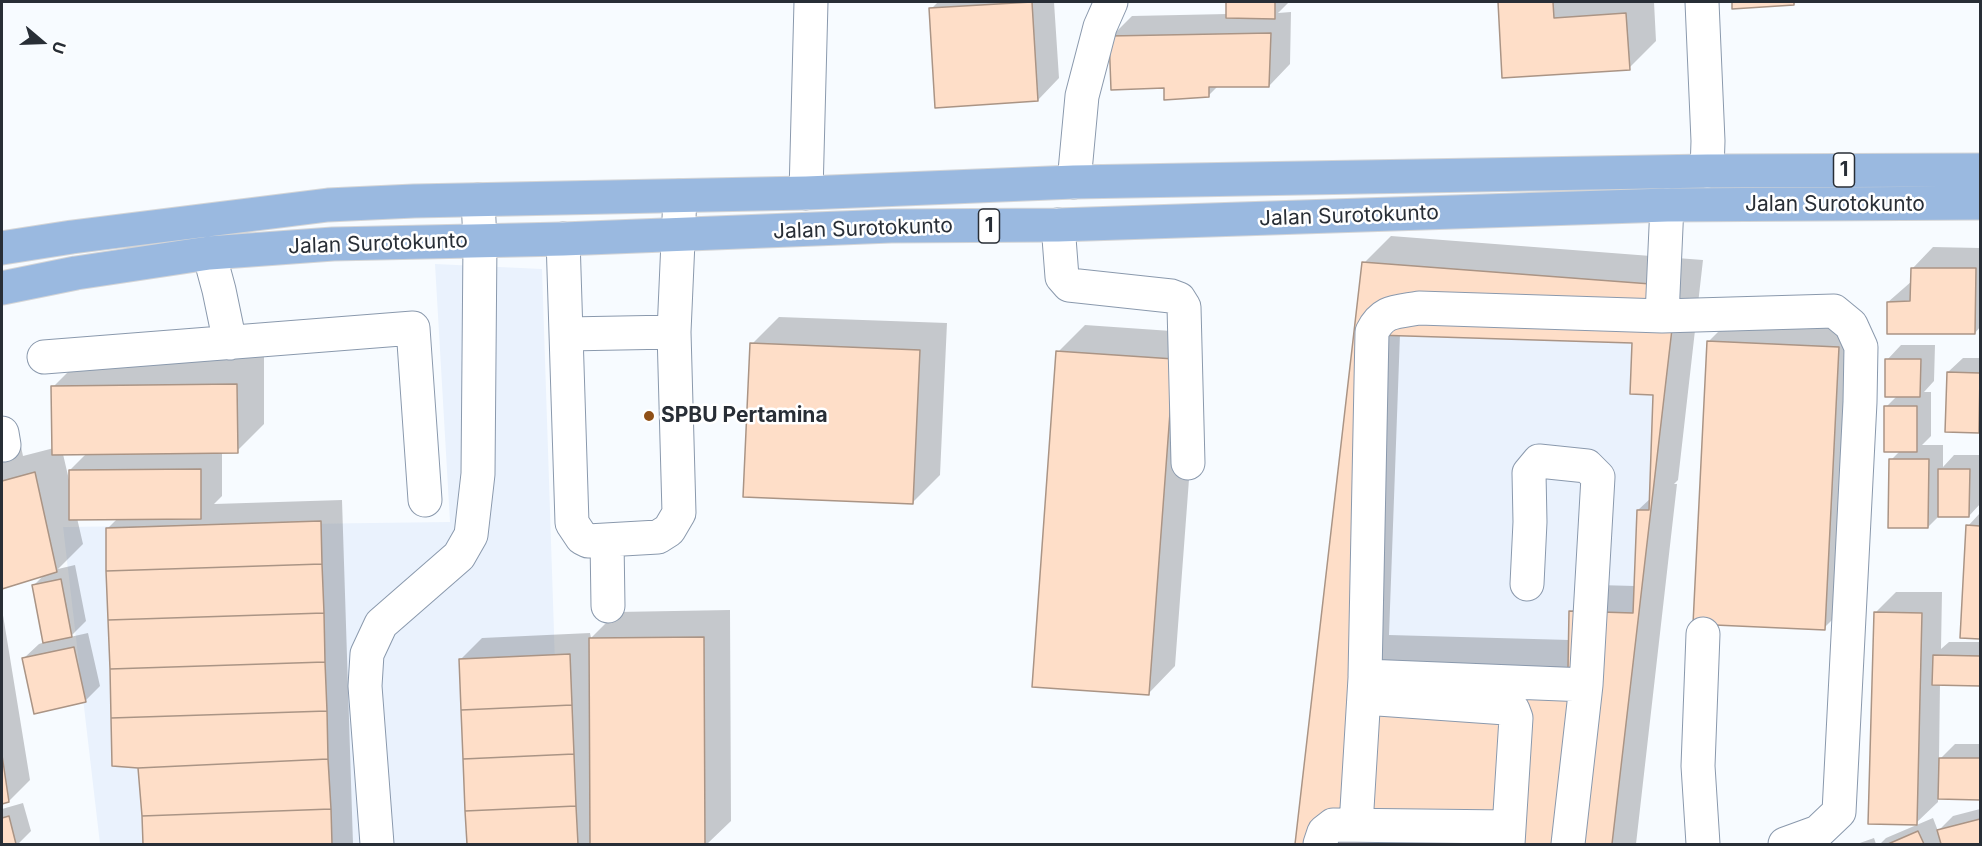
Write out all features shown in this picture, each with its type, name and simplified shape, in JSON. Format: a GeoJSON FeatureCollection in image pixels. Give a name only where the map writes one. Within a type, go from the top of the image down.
{"type":"FeatureCollection","features":[{"type":"Feature","properties":{"kind":"main road","name":"Jalan Surotokunto"},"geometry":{"type":"LineString","coordinates":[[2,248],[328,205],[806,193],[1074,182],[1707,171],[1980,170]]}},
{"type":"Feature","properties":{"kind":"main road","name":"Jalan Surotokunto"},"geometry":{"type":"LineString","coordinates":[[2,288],[76,273],[208,253],[333,244],[563,239],[891,226],[1058,225],[1667,205],[1980,203]]}},
{"type":"Feature","properties":{"kind":"street"},"geometry":{"type":"LineString","coordinates":[[806,193],[812,2]]}},
{"type":"Feature","properties":{"kind":"street"},"geometry":{"type":"LineString","coordinates":[[1074,182],[1082,96],[1100,27],[1111,2]]}},
{"type":"Feature","properties":{"kind":"street"},"geometry":{"type":"LineString","coordinates":[[1702,2],[1708,141],[1707,171]]}},
{"type":"Feature","properties":{"kind":"street"},"geometry":{"type":"LineString","coordinates":[[563,239],[572,523],[582,538],[588,541],[658,537],[669,530],[679,513],[674,333],[680,196]]}},
{"type":"Feature","properties":{"kind":"street"},"geometry":{"type":"LineString","coordinates":[[377,844],[365,686],[367,654],[381,624],[459,556],[471,536],[478,474],[480,241],[478,200]]}},
{"type":"Feature","properties":{"kind":"street"},"geometry":{"type":"LineString","coordinates":[[1662,316],[1667,205]]}},
{"type":"Feature","properties":{"kind":"street"},"geometry":{"type":"LineString","coordinates":[[1058,225],[1062,277],[1068,285],[1171,296],[1179,299],[1184,307],[1188,463]]}},
{"type":"Feature","properties":{"kind":"street"},"geometry":{"type":"LineString","coordinates":[[208,253],[230,342]]}},
{"type":"Feature","properties":{"kind":"street"},"geometry":{"type":"LineString","coordinates":[[1356,825],[1364,687],[1372,332],[1378,320],[1389,313],[1419,308],[1662,316],[1834,311],[1851,325],[1861,347],[1839,812],[1829,824],[1814,835],[1785,844]]}},
{"type":"Feature","properties":{"kind":"street"},"geometry":{"type":"LineString","coordinates":[[44,357],[413,328],[425,500]]}},
{"type":"Feature","properties":{"kind":"street"},"geometry":{"type":"LineString","coordinates":[[567,334],[674,333]]}},
{"type":"Feature","properties":{"kind":"street"},"geometry":{"type":"LineString","coordinates":[[2,432],[4,445],[2,445]]}},
{"type":"Feature","properties":{"kind":"street"},"geometry":{"type":"LineString","coordinates":[[1527,584],[1530,522],[1529,473],[1539,461],[1587,466],[1598,477],[1586,685],[1568,844]]}},
{"type":"Feature","properties":{"kind":"street"},"geometry":{"type":"LineString","coordinates":[[607,540],[608,606]]}},
{"type":"Feature","properties":{"kind":"street"},"geometry":{"type":"LineString","coordinates":[[1702,844],[1698,766],[1703,634]]}},
{"type":"Feature","properties":{"kind":"street"},"geometry":{"type":"LineString","coordinates":[[1364,687],[1586,685]]}},
{"type":"Feature","properties":{"kind":"street"},"geometry":{"type":"LineString","coordinates":[[1320,844],[1321,837],[1327,828],[1333,825],[1509,836],[1516,718],[1513,710],[1364,687]]}},
{"type":"Feature","properties":{"kind":"shaded area"},"geometry":{"type":"Polygon","coordinates":[[[1362,262],[1677,286],[1612,844],[1295,844],[1362,262]]]}},
{"type":"Feature","properties":{"kind":"shaded area"},"geometry":{"type":"Polygon","coordinates":[[[435,264],[542,269],[561,844],[100,844],[63,527],[450,522],[435,264]]]}},
{"type":"Feature","properties":{"kind":"building"},"geometry":{"type":"Polygon","coordinates":[[[1032,2],[1038,101],[935,108],[929,8],[1032,2]]]}},
{"type":"Feature","properties":{"kind":"building"},"geometry":{"type":"Polygon","coordinates":[[[1226,2],[1275,2],[1275,19],[1226,18],[1226,2]]]}},
{"type":"Feature","properties":{"kind":"building"},"geometry":{"type":"Polygon","coordinates":[[[1498,2],[1553,2],[1554,18],[1626,13],[1630,70],[1502,78],[1498,2]]]}},
{"type":"Feature","properties":{"kind":"building"},"geometry":{"type":"Polygon","coordinates":[[[1732,2],[1794,2],[1794,5],[1732,9],[1732,2]]]}},
{"type":"Feature","properties":{"kind":"building"},"geometry":{"type":"Polygon","coordinates":[[[1271,33],[1269,87],[1209,87],[1209,97],[1164,100],[1164,88],[1111,90],[1109,36],[1271,33]]]}},
{"type":"Feature","properties":{"kind":"building"},"geometry":{"type":"Polygon","coordinates":[[[1362,262],[1677,286],[1612,844],[1295,844],[1362,262]],[[1375,335],[1363,661],[1568,668],[1569,611],[1633,613],[1637,510],[1649,510],[1653,395],[1630,394],[1632,343],[1375,335]]]}},
{"type":"Feature","properties":{"kind":"building"},"geometry":{"type":"Polygon","coordinates":[[[1911,268],[1976,268],[1975,334],[1887,334],[1887,302],[1910,301],[1911,268]]]}},
{"type":"Feature","properties":{"kind":"building"},"geometry":{"type":"Polygon","coordinates":[[[1707,341],[1839,347],[1825,630],[1693,624],[1707,341]]]}},
{"type":"Feature","properties":{"kind":"building"},"geometry":{"type":"Polygon","coordinates":[[[750,343],[920,350],[913,504],[743,497],[750,343]]]}},
{"type":"Feature","properties":{"kind":"building"},"geometry":{"type":"Polygon","coordinates":[[[1056,351],[1174,359],[1149,695],[1032,687],[1056,351]]]}},
{"type":"Feature","properties":{"kind":"building"},"geometry":{"type":"Polygon","coordinates":[[[1885,359],[1921,359],[1920,397],[1885,397],[1885,359]]]}},
{"type":"Feature","properties":{"kind":"building"},"geometry":{"type":"Polygon","coordinates":[[[1947,372],[1980,373],[1979,433],[1945,432],[1947,372]]]}},
{"type":"Feature","properties":{"kind":"building"},"geometry":{"type":"Polygon","coordinates":[[[237,384],[238,453],[52,455],[51,386],[237,384]]]}},
{"type":"Feature","properties":{"kind":"building"},"geometry":{"type":"Polygon","coordinates":[[[1884,406],[1917,406],[1917,452],[1884,452],[1884,406]]]}},
{"type":"Feature","properties":{"kind":"building"},"geometry":{"type":"Polygon","coordinates":[[[1889,459],[1929,459],[1928,528],[1888,528],[1889,459]]]}},
{"type":"Feature","properties":{"kind":"building"},"geometry":{"type":"Polygon","coordinates":[[[201,469],[201,519],[69,520],[69,470],[201,469]]]}},
{"type":"Feature","properties":{"kind":"building"},"geometry":{"type":"Polygon","coordinates":[[[1938,469],[1970,469],[1969,517],[1938,517],[1938,469]]]}},
{"type":"Feature","properties":{"kind":"building"},"geometry":{"type":"Polygon","coordinates":[[[35,472],[57,572],[2,589],[2,481],[35,472]]]}},
{"type":"Feature","properties":{"kind":"building"},"geometry":{"type":"Polygon","coordinates":[[[321,521],[322,564],[106,571],[106,528],[321,521]]]}},
{"type":"Feature","properties":{"kind":"building"},"geometry":{"type":"Polygon","coordinates":[[[1966,525],[1980,526],[1980,639],[1960,638],[1966,525]]]}},
{"type":"Feature","properties":{"kind":"building"},"geometry":{"type":"Polygon","coordinates":[[[322,564],[324,613],[108,620],[106,571],[322,564]]]}},
{"type":"Feature","properties":{"kind":"building"},"geometry":{"type":"Polygon","coordinates":[[[61,579],[72,637],[43,643],[32,585],[61,579]]]}},
{"type":"Feature","properties":{"kind":"building"},"geometry":{"type":"Polygon","coordinates":[[[1874,612],[1922,613],[1917,825],[1868,824],[1874,612]]]}},
{"type":"Feature","properties":{"kind":"building"},"geometry":{"type":"Polygon","coordinates":[[[324,613],[325,662],[110,669],[108,620],[324,613]]]}},
{"type":"Feature","properties":{"kind":"building"},"geometry":{"type":"Polygon","coordinates":[[[704,637],[705,844],[590,844],[589,638],[704,637]]]}},
{"type":"Feature","properties":{"kind":"building"},"geometry":{"type":"Polygon","coordinates":[[[74,647],[86,702],[34,714],[22,658],[74,647]]]}},
{"type":"Feature","properties":{"kind":"building"},"geometry":{"type":"Polygon","coordinates":[[[570,654],[572,705],[461,710],[459,659],[570,654]]]}},
{"type":"Feature","properties":{"kind":"building"},"geometry":{"type":"Polygon","coordinates":[[[1933,655],[1980,656],[1980,686],[1932,685],[1933,655]]]}},
{"type":"Feature","properties":{"kind":"building"},"geometry":{"type":"Polygon","coordinates":[[[325,662],[327,711],[111,718],[110,669],[325,662]]]}},
{"type":"Feature","properties":{"kind":"building"},"geometry":{"type":"Polygon","coordinates":[[[572,705],[574,754],[463,759],[461,710],[572,705]]]}},
{"type":"Feature","properties":{"kind":"building"},"geometry":{"type":"Polygon","coordinates":[[[327,711],[328,759],[138,768],[112,766],[111,718],[327,711]]]}},
{"type":"Feature","properties":{"kind":"building"},"geometry":{"type":"Polygon","coordinates":[[[574,754],[576,806],[465,811],[463,759],[574,754]]]}},
{"type":"Feature","properties":{"kind":"building"},"geometry":{"type":"Polygon","coordinates":[[[2,755],[9,802],[2,804],[2,755]]]}},
{"type":"Feature","properties":{"kind":"building"},"geometry":{"type":"Polygon","coordinates":[[[1939,758],[1980,758],[1980,800],[1938,799],[1939,758]]]}},
{"type":"Feature","properties":{"kind":"building"},"geometry":{"type":"Polygon","coordinates":[[[328,759],[331,809],[142,816],[138,768],[328,759]]]}},
{"type":"Feature","properties":{"kind":"building"},"geometry":{"type":"Polygon","coordinates":[[[576,806],[578,844],[467,844],[465,811],[576,806]]]}},
{"type":"Feature","properties":{"kind":"building"},"geometry":{"type":"Polygon","coordinates":[[[331,809],[332,844],[143,844],[142,816],[331,809]]]}},
{"type":"Feature","properties":{"kind":"building"},"geometry":{"type":"Polygon","coordinates":[[[9,816],[16,844],[2,844],[2,818],[9,816]]]}},
{"type":"Feature","properties":{"kind":"building"},"geometry":{"type":"Polygon","coordinates":[[[1980,819],[1980,844],[1941,844],[1937,830],[1980,819]]]}},
{"type":"Feature","properties":{"kind":"building"},"geometry":{"type":"Polygon","coordinates":[[[1918,831],[1924,844],[1888,844],[1918,831]]]}},
{"type":"Feature","properties":{"kind":"place","name":"SPBU Pertamina"},"geometry":{"type":"Point","coordinates":[649,416]}}]}
